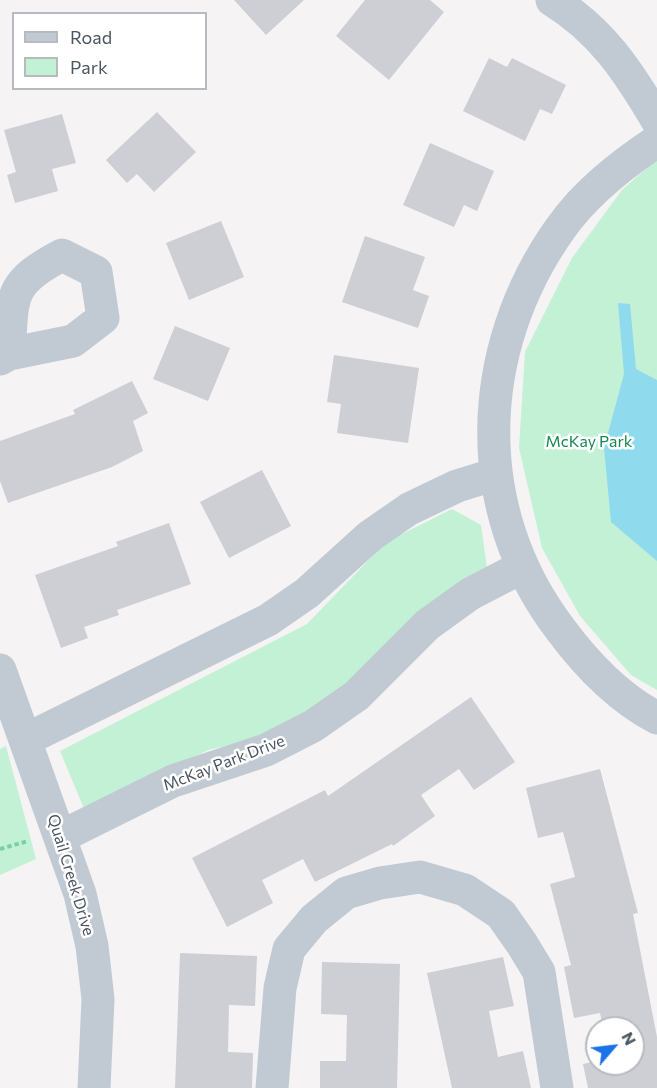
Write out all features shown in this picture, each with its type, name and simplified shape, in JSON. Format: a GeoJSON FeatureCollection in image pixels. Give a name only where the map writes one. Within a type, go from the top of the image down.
{"type":"FeatureCollection","features":[{"type":"Feature","properties":{"kind":"street"},"geometry":{"type":"LineString","coordinates":[[552,0],[597,35],[628,72],[657,120]]}},
{"type":"Feature","properties":{"kind":"street"},"geometry":{"type":"LineString","coordinates":[[657,141],[627,161],[591,192],[560,227],[532,272],[510,321],[498,367],[493,414],[496,474],[504,517],[522,567],[545,610],[577,652],[610,686],[657,718]]}},
{"type":"Feature","properties":{"kind":"street"},"geometry":{"type":"LineString","coordinates":[[25,740],[268,620],[307,593],[370,536],[409,509],[457,486],[496,474]]}},
{"type":"Feature","properties":{"kind":"street","name":"McKay Park Drive"},"geometry":{"type":"LineString","coordinates":[[60,837],[173,781],[266,750],[313,726],[356,696],[427,625],[470,594],[522,567]]}},
{"type":"Feature","properties":{"kind":"street","name":"Quail Creek Drive"},"geometry":{"type":"LineString","coordinates":[[0,670],[80,894],[92,946],[98,999],[94,1088]]}},
{"type":"Feature","properties":{"kind":"street"},"geometry":{"type":"LineString","coordinates":[[272,1088],[280,988],[289,949],[314,919],[346,893],[380,883],[420,877],[465,890],[501,914],[522,944],[539,972],[557,1088]]}},
{"type":"Feature","properties":{"kind":"green space","name":"McKay Park"},"geometry":{"type":"Polygon","coordinates":[[[657,159],[657,690],[631,675],[580,616],[542,548],[519,448],[525,352],[572,258],[622,190],[657,159]]]}},
{"type":"Feature","properties":{"kind":"green space"},"geometry":{"type":"Polygon","coordinates":[[[452,509],[481,525],[487,568],[350,690],[279,734],[208,750],[85,811],[60,751],[307,624],[386,542],[452,509]]]}},
{"type":"Feature","properties":{"kind":"green space"},"geometry":{"type":"Polygon","coordinates":[[[6,746],[36,859],[0,875],[0,749],[6,746]]]}},
{"type":"Feature","properties":{"kind":"water"},"geometry":{"type":"Polygon","coordinates":[[[618,303],[630,304],[636,369],[657,380],[657,561],[611,522],[604,448],[624,374],[618,303]]]}},
{"type":"Feature","properties":{"kind":"building"},"geometry":{"type":"Polygon","coordinates":[[[234,0],[304,0],[266,35],[234,0]]]}},
{"type":"Feature","properties":{"kind":"building"},"geometry":{"type":"Polygon","coordinates":[[[365,0],[430,0],[444,12],[389,80],[336,36],[365,0]]]}},
{"type":"Feature","properties":{"kind":"building"},"geometry":{"type":"Polygon","coordinates":[[[489,58],[507,67],[512,58],[566,85],[552,114],[540,109],[525,141],[463,111],[489,58]]]}},
{"type":"Feature","properties":{"kind":"building"},"geometry":{"type":"Polygon","coordinates":[[[157,112],[196,152],[154,192],[137,174],[127,183],[106,160],[157,112]]]}},
{"type":"Feature","properties":{"kind":"building"},"geometry":{"type":"Polygon","coordinates":[[[62,114],[76,163],[52,169],[58,191],[15,203],[7,175],[16,172],[4,130],[62,114]]]}},
{"type":"Feature","properties":{"kind":"building"},"geometry":{"type":"Polygon","coordinates":[[[430,143],[494,171],[477,211],[464,205],[454,227],[403,205],[430,143]]]}},
{"type":"Feature","properties":{"kind":"building"},"geometry":{"type":"Polygon","coordinates":[[[221,221],[244,277],[189,300],[166,243],[221,221]]]}},
{"type":"Feature","properties":{"kind":"building"},"geometry":{"type":"Polygon","coordinates":[[[365,236],[425,257],[413,290],[429,296],[418,328],[342,302],[365,236]]]}},
{"type":"Feature","properties":{"kind":"building"},"geometry":{"type":"Polygon","coordinates":[[[175,326],[230,348],[208,401],[153,379],[175,326]]]}},
{"type":"Feature","properties":{"kind":"building"},"geometry":{"type":"Polygon","coordinates":[[[334,355],[419,368],[408,443],[337,433],[341,404],[327,402],[334,355]]]}},
{"type":"Feature","properties":{"kind":"building"},"geometry":{"type":"Polygon","coordinates":[[[132,381],[148,413],[133,421],[143,451],[112,467],[8,503],[0,481],[0,441],[75,414],[73,410],[132,381]]]}},
{"type":"Feature","properties":{"kind":"building"},"geometry":{"type":"Polygon","coordinates":[[[262,470],[291,526],[229,558],[200,502],[262,470]]]}},
{"type":"Feature","properties":{"kind":"building"},"geometry":{"type":"Polygon","coordinates":[[[169,523],[191,584],[117,610],[119,615],[84,627],[88,638],[61,648],[35,575],[118,546],[116,542],[169,523]]]}},
{"type":"Feature","properties":{"kind":"building"},"geometry":{"type":"Polygon","coordinates":[[[471,697],[515,762],[474,790],[459,769],[421,795],[435,816],[393,846],[392,844],[315,882],[303,859],[262,880],[273,903],[227,927],[192,858],[325,790],[328,796],[471,697]]]}},
{"type":"Feature","properties":{"kind":"building"},"geometry":{"type":"Polygon","coordinates":[[[600,769],[638,913],[633,914],[657,1037],[657,1088],[588,1088],[586,1076],[645,1076],[645,1016],[601,1016],[600,1013],[574,1018],[564,967],[571,965],[550,884],[575,877],[563,832],[538,838],[526,788],[600,769]]]}},
{"type":"Feature","properties":{"kind":"building"},"geometry":{"type":"Polygon","coordinates":[[[180,953],[257,956],[255,1006],[229,1005],[228,1052],[253,1053],[252,1088],[175,1088],[180,953]]]}},
{"type":"Feature","properties":{"kind":"building"},"geometry":{"type":"Polygon","coordinates":[[[503,957],[514,1006],[489,1011],[498,1057],[523,1051],[531,1088],[452,1088],[427,973],[503,957]]]}},
{"type":"Feature","properties":{"kind":"building"},"geometry":{"type":"Polygon","coordinates":[[[322,962],[400,964],[397,1088],[320,1088],[320,1061],[346,1061],[347,1015],[321,1014],[322,962]]]}}]}
